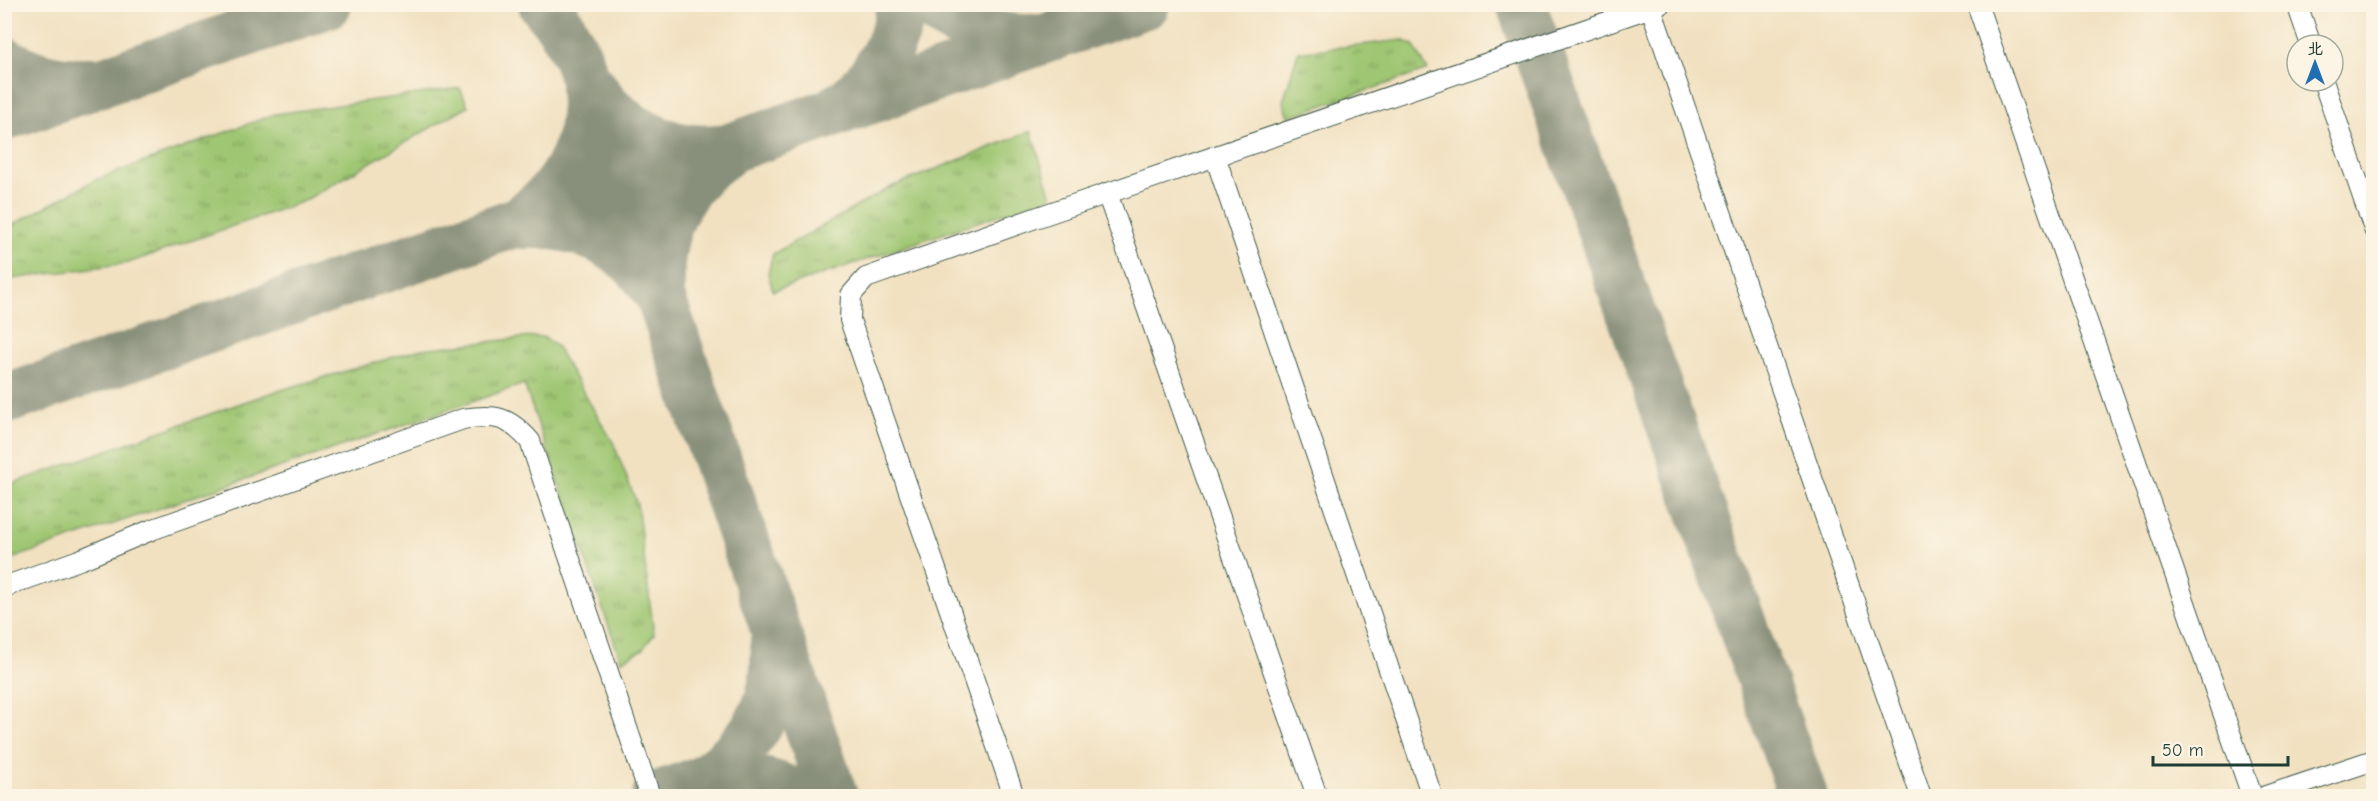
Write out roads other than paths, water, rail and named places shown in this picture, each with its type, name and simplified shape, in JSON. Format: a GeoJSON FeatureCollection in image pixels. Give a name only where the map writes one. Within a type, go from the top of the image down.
{"type":"FeatureCollection","features":[{"type":"Feature","properties":{"kind":"lane"},"geometry":{"type":"LineString","coordinates":[[1977,4],[2252,796]]}},
{"type":"Feature","properties":{"kind":"lane"},"geometry":{"type":"LineString","coordinates":[[2297,4],[2307,33]]}},
{"type":"Feature","properties":{"kind":"lane"},"geometry":{"type":"LineString","coordinates":[[1014,796],[850,320],[851,295],[866,278],[1107,193],[1656,6],[1921,796]]}},
{"type":"Feature","properties":{"kind":"lane"},"geometry":{"type":"LineString","coordinates":[[2327,93],[2373,229]]}},
{"type":"Feature","properties":{"kind":"lane"},"geometry":{"type":"LineString","coordinates":[[1215,156],[1432,796]]}},
{"type":"Feature","properties":{"kind":"lane"},"geometry":{"type":"LineString","coordinates":[[1107,193],[1317,796]]}},
{"type":"Feature","properties":{"kind":"lane"},"geometry":{"type":"LineString","coordinates":[[4,586],[82,560],[151,530],[463,419],[487,415],[507,420],[530,441],[650,796]]}},
{"type":"Feature","properties":{"kind":"lane"},"geometry":{"type":"LineString","coordinates":[[2266,796],[2373,760]]}}]}
